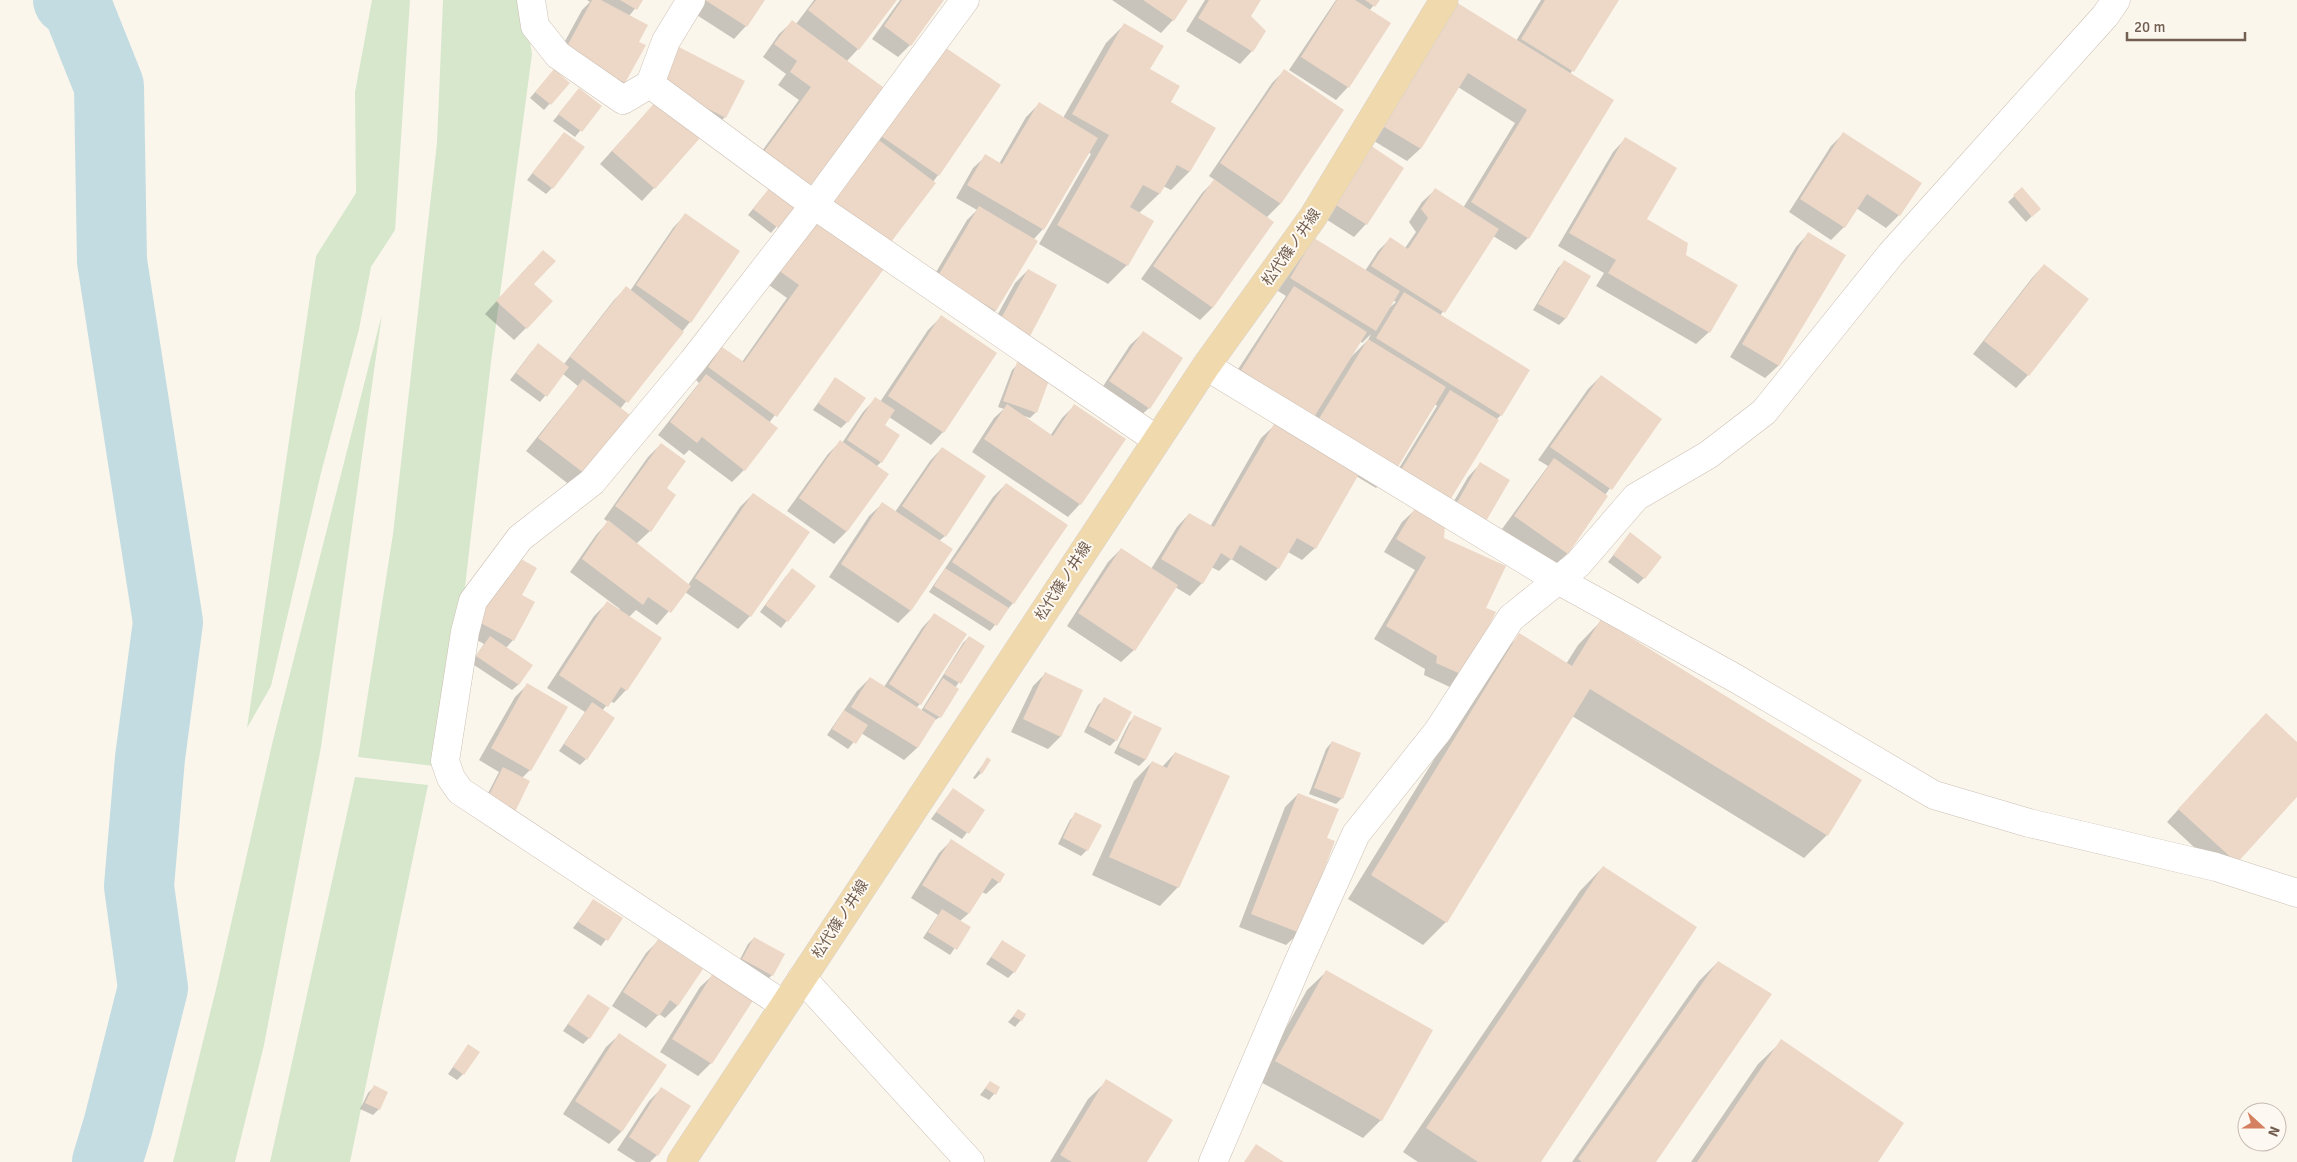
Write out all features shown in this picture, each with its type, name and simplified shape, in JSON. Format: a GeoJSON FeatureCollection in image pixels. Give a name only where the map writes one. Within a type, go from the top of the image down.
{"type":"FeatureCollection","features":[{"type":"Feature","properties":{"kind":"main road","name":"松代篠ノ井線"},"geometry":{"type":"LineString","coordinates":[[681,1162],[1156,440],[1206,366],[1314,218],[1444,0]]}},
{"type":"Feature","properties":{"kind":"street"},"geometry":{"type":"LineString","coordinates":[[531,0],[535,26],[558,55],[623,100],[650,84],[666,41],[691,0]]}},
{"type":"Feature","properties":{"kind":"street"},"geometry":{"type":"LineString","coordinates":[[784,1005],[460,791],[451,778],[445,760],[465,632],[472,601],[520,538],[592,482],[693,361],[814,204],[965,0]]}},
{"type":"Feature","properties":{"kind":"street"},"geometry":{"type":"LineString","coordinates":[[1213,1162],[1298,963],[1356,834],[1438,731],[1511,618],[1578,564],[1636,496],[1708,454],[1764,412],[1891,254],[2105,16],[2116,0]]}},
{"type":"Feature","properties":{"kind":"street"},"geometry":{"type":"LineString","coordinates":[[650,84],[814,204],[1156,440]]}},
{"type":"Feature","properties":{"kind":"street"},"geometry":{"type":"LineString","coordinates":[[1206,366],[1558,580],[1735,678],[1934,795],[2029,824],[2216,867],[2297,893]]}},
{"type":"Feature","properties":{"kind":"street"},"geometry":{"type":"LineString","coordinates":[[802,978],[970,1162]]}},
{"type":"Feature","properties":{"kind":"green space"},"geometry":{"type":"Polygon","coordinates":[[[372,0],[410,0],[395,230],[371,267],[359,329],[321,473],[271,686],[247,728],[316,256],[356,193],[355,92],[372,0]]]}},
{"type":"Feature","properties":{"kind":"green space"},"geometry":{"type":"Polygon","coordinates":[[[443,0],[523,0],[532,54],[491,362],[465,587],[434,766],[358,757],[393,534],[437,143],[443,0]]]}},
{"type":"Feature","properties":{"kind":"green space"},"geometry":{"type":"Polygon","coordinates":[[[382,314],[321,747],[264,1045],[235,1162],[173,1162],[217,985],[273,740],[382,314]]]}},
{"type":"Feature","properties":{"kind":"green space"},"geometry":{"type":"Polygon","coordinates":[[[355,777],[428,785],[350,1162],[270,1162],[355,777]]]}},
{"type":"Feature","properties":{"kind":"building"},"geometry":{"type":"Polygon","coordinates":[[[592,0],[601,0],[648,25],[639,42],[646,45],[625,83],[565,50],[592,0]]]}},
{"type":"Feature","properties":{"kind":"building"},"geometry":{"type":"Polygon","coordinates":[[[620,0],[643,0],[637,10],[620,0]]]}},
{"type":"Feature","properties":{"kind":"building"},"geometry":{"type":"Polygon","coordinates":[[[705,0],[765,0],[747,27],[705,0]]]}},
{"type":"Feature","properties":{"kind":"building"},"geometry":{"type":"Polygon","coordinates":[[[816,0],[897,0],[859,50],[808,10],[816,0]]]}},
{"type":"Feature","properties":{"kind":"building"},"geometry":{"type":"Polygon","coordinates":[[[902,0],[944,0],[911,46],[884,26],[902,0]]]}},
{"type":"Feature","properties":{"kind":"building"},"geometry":{"type":"Polygon","coordinates":[[[1143,0],[1188,0],[1174,21],[1143,0]]]}},
{"type":"Feature","properties":{"kind":"building"},"geometry":{"type":"Polygon","coordinates":[[[1209,0],[1261,0],[1251,16],[1266,31],[1253,52],[1198,18],[1209,0]]]}},
{"type":"Feature","properties":{"kind":"building"},"geometry":{"type":"Polygon","coordinates":[[[1337,0],[1355,0],[1391,23],[1349,88],[1301,57],[1337,0]]]}},
{"type":"Feature","properties":{"kind":"building"},"geometry":{"type":"Polygon","coordinates":[[[1365,0],[1380,0],[1375,7],[1365,0]]]}},
{"type":"Feature","properties":{"kind":"building"},"geometry":{"type":"Polygon","coordinates":[[[1545,0],[1619,0],[1574,72],[1521,39],[1545,0]]]}},
{"type":"Feature","properties":{"kind":"building"},"geometry":{"type":"Polygon","coordinates":[[[1456,2],[1614,100],[1529,239],[1471,202],[1527,110],[1468,73],[1421,149],[1381,125],[1456,2]]]}},
{"type":"Feature","properties":{"kind":"building"},"geometry":{"type":"Polygon","coordinates":[[[792,20],[887,90],[814,190],[763,153],[811,87],[790,72],[797,61],[774,44],[792,20]]]}},
{"type":"Feature","properties":{"kind":"building"},"geometry":{"type":"Polygon","coordinates":[[[1124,23],[1164,46],[1150,69],[1180,86],[1171,102],[1216,128],[1190,172],[1177,165],[1160,194],[1143,185],[1130,207],[1154,221],[1128,266],[1057,225],[1109,135],[1072,114],[1124,23]]]}},
{"type":"Feature","properties":{"kind":"building"},"geometry":{"type":"Polygon","coordinates":[[[677,46],[745,81],[726,118],[658,83],[677,46]]]}},
{"type":"Feature","properties":{"kind":"building"},"geometry":{"type":"Polygon","coordinates":[[[943,46],[1001,85],[939,176],[881,136],[943,46]]]}},
{"type":"Feature","properties":{"kind":"building"},"geometry":{"type":"Polygon","coordinates":[[[554,69],[570,83],[551,105],[535,92],[554,69]]]}},
{"type":"Feature","properties":{"kind":"building"},"geometry":{"type":"Polygon","coordinates":[[[1284,69],[1344,110],[1281,204],[1220,163],[1284,69]]]}},
{"type":"Feature","properties":{"kind":"building"},"geometry":{"type":"Polygon","coordinates":[[[579,88],[602,106],[582,132],[558,114],[579,88]]]}},
{"type":"Feature","properties":{"kind":"building"},"geometry":{"type":"Polygon","coordinates":[[[657,100],[700,138],[655,189],[612,151],[657,100]]]}},
{"type":"Feature","properties":{"kind":"building"},"geometry":{"type":"Polygon","coordinates":[[[1039,102],[1098,138],[1044,230],[967,185],[985,154],[1002,164],[1039,102]]]}},
{"type":"Feature","properties":{"kind":"building"},"geometry":{"type":"Polygon","coordinates":[[[564,132],[585,147],[553,189],[532,173],[564,132]]]}},
{"type":"Feature","properties":{"kind":"building"},"geometry":{"type":"Polygon","coordinates":[[[1843,132],[1922,183],[1900,216],[1867,194],[1845,228],[1800,199],[1843,132]]]}},
{"type":"Feature","properties":{"kind":"building"},"geometry":{"type":"Polygon","coordinates":[[[872,135],[936,183],[888,246],[825,198],[872,135]]]}},
{"type":"Feature","properties":{"kind":"building"},"geometry":{"type":"Polygon","coordinates":[[[1625,137],[1677,168],[1647,219],[1688,243],[1686,255],[1738,285],[1710,333],[1608,273],[1616,260],[1569,233],[1625,137]]]}},
{"type":"Feature","properties":{"kind":"building"},"geometry":{"type":"Polygon","coordinates":[[[1370,145],[1404,168],[1367,225],[1333,203],[1370,145]]]}},
{"type":"Feature","properties":{"kind":"building"},"geometry":{"type":"Polygon","coordinates":[[[1214,179],[1274,222],[1213,308],[1153,266],[1214,179]]]}},
{"type":"Feature","properties":{"kind":"building"},"geometry":{"type":"Polygon","coordinates":[[[770,187],[795,207],[778,228],[753,209],[770,187]]]}},
{"type":"Feature","properties":{"kind":"building"},"geometry":{"type":"Polygon","coordinates":[[[2022,187],[2041,209],[2032,217],[2013,195],[2022,187]]]}},
{"type":"Feature","properties":{"kind":"building"},"geometry":{"type":"Polygon","coordinates":[[[1435,188],[1499,229],[1445,313],[1371,266],[1390,237],[1408,249],[1428,218],[1421,209],[1435,188]]]}},
{"type":"Feature","properties":{"kind":"building"},"geometry":{"type":"Polygon","coordinates":[[[979,206],[1038,241],[996,311],[938,276],[979,206]]]}},
{"type":"Feature","properties":{"kind":"building"},"geometry":{"type":"Polygon","coordinates":[[[685,213],[740,251],[691,323],[636,285],[685,213]]]}},
{"type":"Feature","properties":{"kind":"building"},"geometry":{"type":"Polygon","coordinates":[[[817,216],[886,266],[777,417],[708,367],[722,347],[744,362],[799,285],[778,270],[817,216]]]}},
{"type":"Feature","properties":{"kind":"building"},"geometry":{"type":"Polygon","coordinates":[[[1808,232],[1846,255],[1779,366],[1742,344],[1808,232]]]}},
{"type":"Feature","properties":{"kind":"building"},"geometry":{"type":"Polygon","coordinates":[[[1314,238],[1400,291],[1376,331],[1290,278],[1314,238]]]}},
{"type":"Feature","properties":{"kind":"building"},"geometry":{"type":"Polygon","coordinates":[[[543,250],[556,261],[534,284],[553,301],[527,329],[496,301],[543,250]]]}},
{"type":"Feature","properties":{"kind":"building"},"geometry":{"type":"Polygon","coordinates":[[[1564,260],[1591,276],[1566,319],[1538,304],[1564,260]]]}},
{"type":"Feature","properties":{"kind":"building"},"geometry":{"type":"Polygon","coordinates":[[[2044,264],[2089,299],[2029,376],[1984,341],[2044,264]]]}},
{"type":"Feature","properties":{"kind":"building"},"geometry":{"type":"Polygon","coordinates":[[[1028,269],[1057,285],[1029,338],[999,322],[1028,269]]]}},
{"type":"Feature","properties":{"kind":"building"},"geometry":{"type":"Polygon","coordinates":[[[626,286],[684,332],[628,403],[570,357],[626,286]]]}},
{"type":"Feature","properties":{"kind":"building"},"geometry":{"type":"Polygon","coordinates":[[[1294,286],[1367,332],[1314,417],[1241,370],[1294,286]]]}},
{"type":"Feature","properties":{"kind":"building"},"geometry":{"type":"Polygon","coordinates":[[[1404,292],[1530,370],[1502,416],[1376,338],[1404,292]]]}},
{"type":"Feature","properties":{"kind":"building"},"geometry":{"type":"Polygon","coordinates":[[[941,315],[997,353],[944,433],[888,396],[941,315]]]}},
{"type":"Feature","properties":{"kind":"building"},"geometry":{"type":"Polygon","coordinates":[[[1143,331],[1183,358],[1150,409],[1109,381],[1143,331]]]}},
{"type":"Feature","properties":{"kind":"building"},"geometry":{"type":"Polygon","coordinates":[[[1368,339],[1446,387],[1396,470],[1317,422],[1368,339]]]}},
{"type":"Feature","properties":{"kind":"building"},"geometry":{"type":"Polygon","coordinates":[[[538,343],[569,367],[547,397],[516,373],[538,343]]]}},
{"type":"Feature","properties":{"kind":"building"},"geometry":{"type":"Polygon","coordinates":[[[1017,362],[1051,375],[1037,413],[1003,401],[1017,362]]]}},
{"type":"Feature","properties":{"kind":"building"},"geometry":{"type":"Polygon","coordinates":[[[706,374],[778,428],[745,471],[702,437],[697,443],[670,422],[706,374]]]}},
{"type":"Feature","properties":{"kind":"building"},"geometry":{"type":"Polygon","coordinates":[[[1601,375],[1662,419],[1612,490],[1550,447],[1601,375]]]}},
{"type":"Feature","properties":{"kind":"building"},"geometry":{"type":"Polygon","coordinates":[[[835,377],[866,398],[848,423],[818,403],[835,377]]]}},
{"type":"Feature","properties":{"kind":"building"},"geometry":{"type":"Polygon","coordinates":[[[583,379],[630,415],[585,474],[538,438],[583,379]]]}},
{"type":"Feature","properties":{"kind":"building"},"geometry":{"type":"Polygon","coordinates":[[[1450,390],[1499,420],[1450,500],[1401,470],[1450,390]]]}},
{"type":"Feature","properties":{"kind":"building"},"geometry":{"type":"Polygon","coordinates":[[[875,397],[895,410],[885,425],[900,435],[882,463],[847,440],[875,397]]]}},
{"type":"Feature","properties":{"kind":"building"},"geometry":{"type":"Polygon","coordinates":[[[1007,404],[1053,436],[1074,404],[1126,439],[1081,505],[984,439],[1007,404]]]}},
{"type":"Feature","properties":{"kind":"building"},"geometry":{"type":"Polygon","coordinates":[[[1274,424],[1359,474],[1316,549],[1297,538],[1279,569],[1240,545],[1232,560],[1221,553],[1203,584],[1161,559],[1189,513],[1214,527],[1274,424]]]}},
{"type":"Feature","properties":{"kind":"building"},"geometry":{"type":"Polygon","coordinates":[[[840,440],[889,474],[847,532],[799,498],[840,440]]]}},
{"type":"Feature","properties":{"kind":"building"},"geometry":{"type":"Polygon","coordinates":[[[661,443],[686,461],[667,488],[676,495],[651,532],[615,506],[661,443]]]}},
{"type":"Feature","properties":{"kind":"building"},"geometry":{"type":"Polygon","coordinates":[[[942,447],[986,476],[946,537],[902,506],[942,447]]]}},
{"type":"Feature","properties":{"kind":"building"},"geometry":{"type":"Polygon","coordinates":[[[1554,458],[1608,496],[1568,554],[1514,516],[1554,458]]]}},
{"type":"Feature","properties":{"kind":"building"},"geometry":{"type":"Polygon","coordinates":[[[1480,462],[1510,480],[1482,528],[1453,510],[1480,462]]]}},
{"type":"Feature","properties":{"kind":"building"},"geometry":{"type":"Polygon","coordinates":[[[1006,483],[1068,525],[1014,604],[952,562],[1006,483]]]}},
{"type":"Feature","properties":{"kind":"building"},"geometry":{"type":"Polygon","coordinates":[[[753,493],[810,532],[751,617],[695,578],[753,493]]]}},
{"type":"Feature","properties":{"kind":"building"},"geometry":{"type":"Polygon","coordinates":[[[882,502],[953,549],[911,611],[841,564],[882,502]]]}},
{"type":"Feature","properties":{"kind":"building"},"geometry":{"type":"Polygon","coordinates":[[[1415,508],[1445,526],[1444,538],[1506,566],[1486,608],[1496,612],[1465,676],[1436,663],[1437,656],[1386,626],[1426,557],[1396,539],[1415,508]]]}},
{"type":"Feature","properties":{"kind":"building"},"geometry":{"type":"Polygon","coordinates":[[[608,520],[691,586],[671,613],[648,597],[643,605],[582,559],[608,520]]]}},
{"type":"Feature","properties":{"kind":"building"},"geometry":{"type":"Polygon","coordinates":[[[1630,532],[1662,557],[1645,579],[1613,555],[1630,532]]]}},
{"type":"Feature","properties":{"kind":"building"},"geometry":{"type":"Polygon","coordinates":[[[1121,548],[1178,585],[1135,651],[1078,613],[1121,548]]]}},
{"type":"Feature","properties":{"kind":"building"},"geometry":{"type":"Polygon","coordinates":[[[514,555],[537,568],[522,595],[535,602],[514,641],[477,621],[514,555]]]}},
{"type":"Feature","properties":{"kind":"building"},"geometry":{"type":"Polygon","coordinates":[[[792,568],[816,586],[788,622],[765,605],[792,568]]]}},
{"type":"Feature","properties":{"kind":"building"},"geometry":{"type":"Polygon","coordinates":[[[945,568],[1009,608],[997,626],[934,586],[945,568]]]}},
{"type":"Feature","properties":{"kind":"building"},"geometry":{"type":"Polygon","coordinates":[[[607,601],[662,638],[627,691],[621,687],[608,707],[559,675],[607,601]]]}},
{"type":"Feature","properties":{"kind":"building"},"geometry":{"type":"Polygon","coordinates":[[[934,613],[967,634],[921,705],[889,684],[934,613]]]}},
{"type":"Feature","properties":{"kind":"building"},"geometry":{"type":"Polygon","coordinates":[[[1601,619],[1862,780],[1828,836],[1590,689],[1447,923],[1371,875],[1519,633],[1572,666],[1601,619]]]}},
{"type":"Feature","properties":{"kind":"building"},"geometry":{"type":"Polygon","coordinates":[[[490,636],[533,665],[519,685],[476,656],[490,636]]]}},
{"type":"Feature","properties":{"kind":"building"},"geometry":{"type":"Polygon","coordinates":[[[969,636],[985,646],[961,684],[944,674],[969,636]]]}},
{"type":"Feature","properties":{"kind":"building"},"geometry":{"type":"Polygon","coordinates":[[[1045,672],[1083,690],[1061,737],[1023,719],[1045,672]]]}},
{"type":"Feature","properties":{"kind":"building"},"geometry":{"type":"Polygon","coordinates":[[[870,677],[936,719],[918,748],[851,707],[870,677]]]}},
{"type":"Feature","properties":{"kind":"building"},"geometry":{"type":"Polygon","coordinates":[[[943,678],[959,689],[941,718],[924,708],[943,678]]]}},
{"type":"Feature","properties":{"kind":"building"},"geometry":{"type":"Polygon","coordinates":[[[527,683],[568,707],[531,771],[491,748],[527,683]]]}},
{"type":"Feature","properties":{"kind":"building"},"geometry":{"type":"Polygon","coordinates":[[[1104,697],[1132,712],[1117,741],[1089,726],[1104,697]]]}},
{"type":"Feature","properties":{"kind":"building"},"geometry":{"type":"Polygon","coordinates":[[[592,702],[615,718],[587,760],[564,744],[592,702]]]}},
{"type":"Feature","properties":{"kind":"building"},"geometry":{"type":"Polygon","coordinates":[[[844,710],[868,725],[856,744],[832,729],[844,710]]]}},
{"type":"Feature","properties":{"kind":"building"},"geometry":{"type":"Polygon","coordinates":[[[2266,713],[2297,742],[2297,797],[2237,863],[2178,809],[2266,713]]]}},
{"type":"Feature","properties":{"kind":"building"},"geometry":{"type":"Polygon","coordinates":[[[1134,715],[1162,728],[1146,760],[1119,747],[1134,715]]]}},
{"type":"Feature","properties":{"kind":"building"},"geometry":{"type":"Polygon","coordinates":[[[1332,741],[1361,753],[1343,799],[1314,788],[1332,741]]]}},
{"type":"Feature","properties":{"kind":"building"},"geometry":{"type":"Polygon","coordinates":[[[1175,752],[1230,776],[1179,888],[1109,857],[1152,761],[1167,768],[1175,752]]]}},
{"type":"Feature","properties":{"kind":"building"},"geometry":{"type":"Polygon","coordinates":[[[987,757],[991,760],[982,774],[979,771],[987,757]]]}},
{"type":"Feature","properties":{"kind":"building"},"geometry":{"type":"Polygon","coordinates":[[[503,767],[530,781],[514,814],[486,801],[503,767]]]}},
{"type":"Feature","properties":{"kind":"building"},"geometry":{"type":"Polygon","coordinates":[[[953,788],[985,810],[969,834],[936,812],[953,788]]]}},
{"type":"Feature","properties":{"kind":"building"},"geometry":{"type":"Polygon","coordinates":[[[1298,793],[1339,809],[1327,838],[1335,841],[1300,933],[1251,914],[1298,793]]]}},
{"type":"Feature","properties":{"kind":"building"},"geometry":{"type":"Polygon","coordinates":[[[1075,812],[1102,825],[1088,851],[1063,838],[1075,812]]]}},
{"type":"Feature","properties":{"kind":"building"},"geometry":{"type":"Polygon","coordinates":[[[951,839],[1005,874],[1000,883],[992,878],[969,914],[922,885],[951,839]]]}},
{"type":"Feature","properties":{"kind":"building"},"geometry":{"type":"Polygon","coordinates":[[[1603,866],[1697,927],[1541,1162],[1478,1162],[1426,1128],[1603,866]]]}},
{"type":"Feature","properties":{"kind":"building"},"geometry":{"type":"Polygon","coordinates":[[[593,899],[623,918],[608,941],[578,922],[593,899]]]}},
{"type":"Feature","properties":{"kind":"building"},"geometry":{"type":"Polygon","coordinates":[[[942,909],[971,927],[957,950],[928,932],[942,909]]]}},
{"type":"Feature","properties":{"kind":"building"},"geometry":{"type":"Polygon","coordinates":[[[754,937],[785,954],[773,976],[742,959],[754,937]]]}},
{"type":"Feature","properties":{"kind":"building"},"geometry":{"type":"Polygon","coordinates":[[[658,939],[703,969],[678,1006],[670,1000],[659,1016],[623,992],[658,939]]]}},
{"type":"Feature","properties":{"kind":"building"},"geometry":{"type":"Polygon","coordinates":[[[1002,940],[1026,955],[1015,973],[991,957],[1002,940]]]}},
{"type":"Feature","properties":{"kind":"building"},"geometry":{"type":"Polygon","coordinates":[[[1718,961],[1772,994],[1656,1162],[1582,1162],[1578,1159],[1718,961]]]}},
{"type":"Feature","properties":{"kind":"building"},"geometry":{"type":"Polygon","coordinates":[[[1326,970],[1433,1030],[1382,1121],[1275,1061],[1326,970]]]}},
{"type":"Feature","properties":{"kind":"building"},"geometry":{"type":"Polygon","coordinates":[[[713,973],[754,999],[712,1064],[672,1039],[713,973]]]}},
{"type":"Feature","properties":{"kind":"building"},"geometry":{"type":"Polygon","coordinates":[[[588,994],[610,1008],[590,1039],[568,1024],[588,994]]]}},
{"type":"Feature","properties":{"kind":"building"},"geometry":{"type":"Polygon","coordinates":[[[1018,1009],[1026,1014],[1022,1021],[1013,1016],[1018,1009]]]}},
{"type":"Feature","properties":{"kind":"building"},"geometry":{"type":"Polygon","coordinates":[[[619,1033],[667,1065],[622,1132],[575,1101],[619,1033]]]}},
{"type":"Feature","properties":{"kind":"building"},"geometry":{"type":"Polygon","coordinates":[[[1781,1039],[1904,1123],[1878,1162],[1697,1162],[1781,1039]]]}},
{"type":"Feature","properties":{"kind":"building"},"geometry":{"type":"Polygon","coordinates":[[[468,1044],[480,1052],[464,1075],[453,1067],[468,1044]]]}},
{"type":"Feature","properties":{"kind":"building"},"geometry":{"type":"Polygon","coordinates":[[[1106,1079],[1173,1120],[1147,1162],[1072,1162],[1060,1155],[1106,1079]]]}},
{"type":"Feature","properties":{"kind":"building"},"geometry":{"type":"Polygon","coordinates":[[[990,1081],[1000,1087],[996,1095],[985,1088],[990,1081]]]}},
{"type":"Feature","properties":{"kind":"building"},"geometry":{"type":"Polygon","coordinates":[[[374,1085],[388,1092],[380,1110],[365,1103],[374,1085]]]}},
{"type":"Feature","properties":{"kind":"building"},"geometry":{"type":"Polygon","coordinates":[[[661,1087],[691,1106],[658,1156],[629,1137],[661,1087]]]}},
{"type":"Feature","properties":{"kind":"building"},"geometry":{"type":"Polygon","coordinates":[[[1256,1144],[1284,1162],[1244,1162],[1256,1144]]]}},
{"type":"Feature","properties":{"kind":"waterway"},"geometry":{"type":"LineString","coordinates":[[68,0],[77,6],[109,86],[112,261],[168,622],[150,758],[139,886],[153,988],[107,1162]]}}]}
